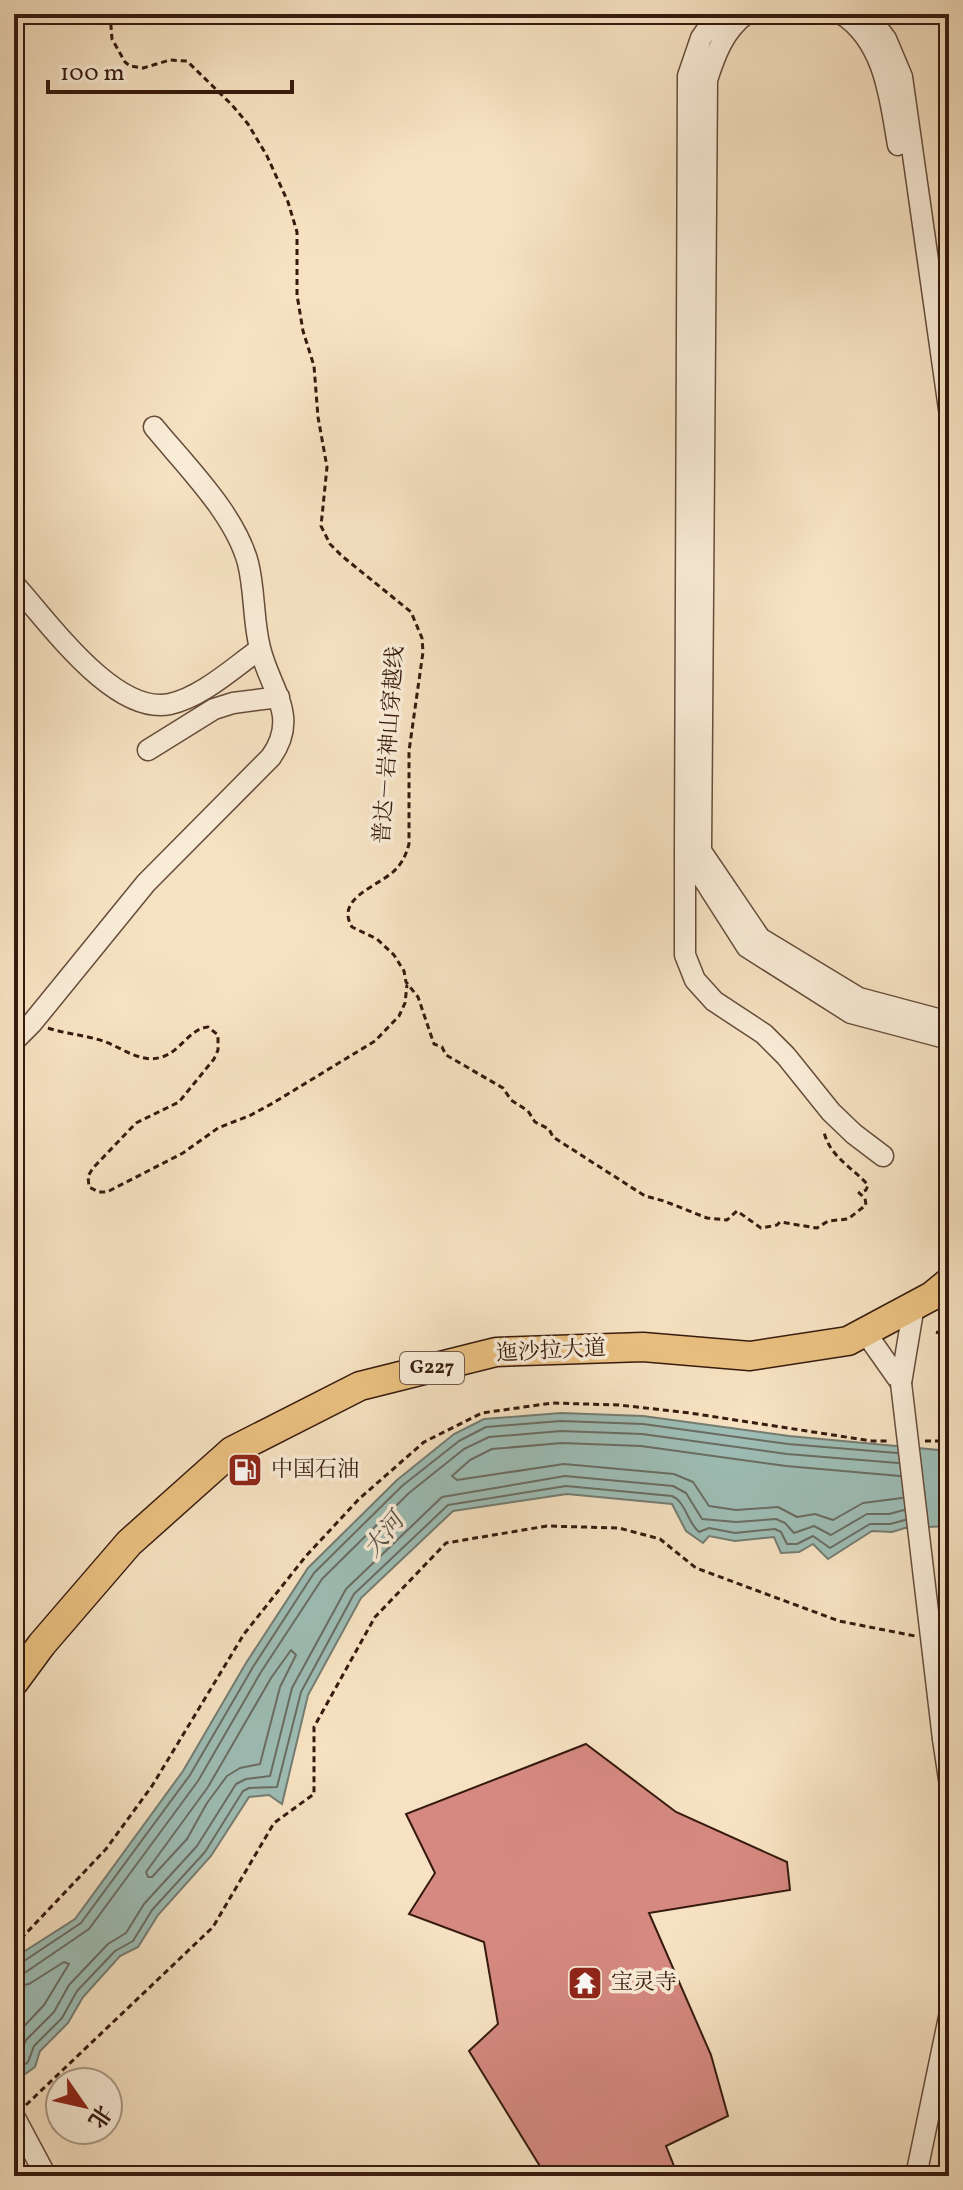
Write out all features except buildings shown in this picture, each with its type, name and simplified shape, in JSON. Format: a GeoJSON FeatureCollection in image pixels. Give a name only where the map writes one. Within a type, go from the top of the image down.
{"type":"FeatureCollection","features":[{"type":"Feature","properties":{"kind":"highway","name":"迤沙拉大道"},"geometry":{"type":"LineString","coordinates":[[14,1682],[42,1644],[129,1543],[232,1451],[360,1386],[496,1352],[643,1347],[750,1356],[848,1341],[932,1296],[949,1282]]}},
{"type":"Feature","properties":{"kind":"street"},"geometry":{"type":"LineString","coordinates":[[718,14],[701,38],[688,76],[685,955],[695,980],[714,1001],[764,1034],[831,1112],[883,1156]]}},
{"type":"Feature","properties":{"kind":"street"},"geometry":{"type":"LineString","coordinates":[[746,14],[718,48],[707,80],[701,851],[760,938],[859,998],[949,1022]]}},
{"type":"Feature","properties":{"kind":"street"},"geometry":{"type":"LineString","coordinates":[[842,14],[872,45],[886,80],[948,398]]}},
{"type":"Feature","properties":{"kind":"street"},"geometry":{"type":"LineString","coordinates":[[867,14],[886,39],[902,77],[948,398]]}},
{"type":"Feature","properties":{"kind":"street"},"geometry":{"type":"LineString","coordinates":[[14,1041],[146,883],[271,757],[284,734],[285,723],[279,697],[260,649],[248,562],[235,532],[214,501],[154,427]]}},
{"type":"Feature","properties":{"kind":"street"},"geometry":{"type":"LineString","coordinates":[[14,584],[91,670],[125,696],[140,703],[171,704],[193,695],[260,649]]}},
{"type":"Feature","properties":{"kind":"street"},"geometry":{"type":"LineString","coordinates":[[148,750],[214,709],[233,703],[279,697]]}},
{"type":"Feature","properties":{"kind":"street"},"geometry":{"type":"LineString","coordinates":[[685,850],[747,947],[851,1013],[949,1039]]}},
{"type":"Feature","properties":{"kind":"street"},"geometry":{"type":"LineString","coordinates":[[914,1305],[901,1383],[949,1779]]}},
{"type":"Feature","properties":{"kind":"street"},"geometry":{"type":"LineString","coordinates":[[865,1332],[901,1383]]}},
{"type":"Feature","properties":{"kind":"street"},"geometry":{"type":"LineString","coordinates":[[916,2176],[949,2017]]}},
{"type":"Feature","properties":{"kind":"street"},"geometry":{"type":"LineString","coordinates":[[20,2111],[44,2172]]}},
{"type":"Feature","properties":{"kind":"path","name":"普达－岩神山穿越线"},"geometry":{"type":"LineString","coordinates":[[110,14],[112,39],[121,57],[130,66],[143,68],[170,60],[187,61],[232,105],[258,139],[293,216],[297,232],[297,295],[303,331],[314,366],[318,417],[327,467],[321,526],[330,544],[342,556],[402,602],[418,624],[422,638],[423,652],[409,751],[411,833],[406,855],[392,873],[357,896],[347,912],[352,927],[377,939],[394,955],[404,971],[406,982],[418,997],[434,1044],[442,1047],[446,1055],[503,1088],[511,1100],[528,1111],[535,1122],[549,1129],[553,1137],[636,1192],[707,1218],[727,1220],[737,1211],[761,1228],[780,1222],[810,1228],[828,1221],[848,1219],[864,1208],[867,1202],[859,1193],[866,1190],[868,1185],[836,1156],[824,1136],[823,1121],[831,1112]]}},
{"type":"Feature","properties":{"kind":"path"},"geometry":{"type":"LineString","coordinates":[[32,1023],[101,1040],[147,1059],[160,1058],[172,1052],[201,1028],[208,1027],[218,1035],[218,1050],[214,1059],[179,1102],[136,1123],[93,1168],[88,1176],[89,1187],[107,1192],[183,1153],[218,1128],[273,1103],[375,1041],[399,1016],[405,1003],[406,982]]}},
{"type":"Feature","properties":{"kind":"path"},"geometry":{"type":"LineString","coordinates":[[936,1332],[949,1336]]}},
{"type":"Feature","properties":{"kind":"path"},"geometry":{"type":"LineString","coordinates":[[14,1946],[106,1849],[152,1786],[244,1634],[306,1556],[359,1499],[424,1442],[482,1413],[552,1403],[619,1405],[872,1441],[901,1441]]}},
{"type":"Feature","properties":{"kind":"path"},"geometry":{"type":"LineString","coordinates":[[916,1441],[949,1441]]}},
{"type":"Feature","properties":{"kind":"path"},"geometry":{"type":"LineString","coordinates":[[20,2111],[213,1927],[274,1823],[314,1794],[314,1727],[375,1617],[446,1543],[547,1526],[619,1528],[660,1539],[696,1568],[839,1621],[922,1638]]}},
{"type":"Feature","properties":{"kind":"water","name":"大河"},"geometry":{"type":"Polygon","coordinates":[[[561,1413],[643,1416],[789,1436],[949,1451],[949,1526],[872,1531],[828,1559],[813,1544],[799,1552],[781,1553],[774,1537],[735,1541],[709,1536],[703,1543],[686,1531],[672,1504],[567,1494],[453,1511],[361,1598],[308,1695],[282,1804],[269,1795],[249,1797],[211,1856],[158,1915],[138,1947],[120,1956],[83,1997],[68,2023],[40,2051],[35,2067],[14,2082],[14,1958],[75,1919],[183,1771],[246,1663],[308,1568],[397,1480],[454,1434],[484,1419],[561,1413]]]}},
{"type":"Feature","properties":{"kind":"place","name":"中国石油"},"geometry":{"type":"Point","coordinates":[245,1470]}},
{"type":"Feature","properties":{"kind":"place","name":"宝灵寺"},"geometry":{"type":"Point","coordinates":[585,1983]}}]}
